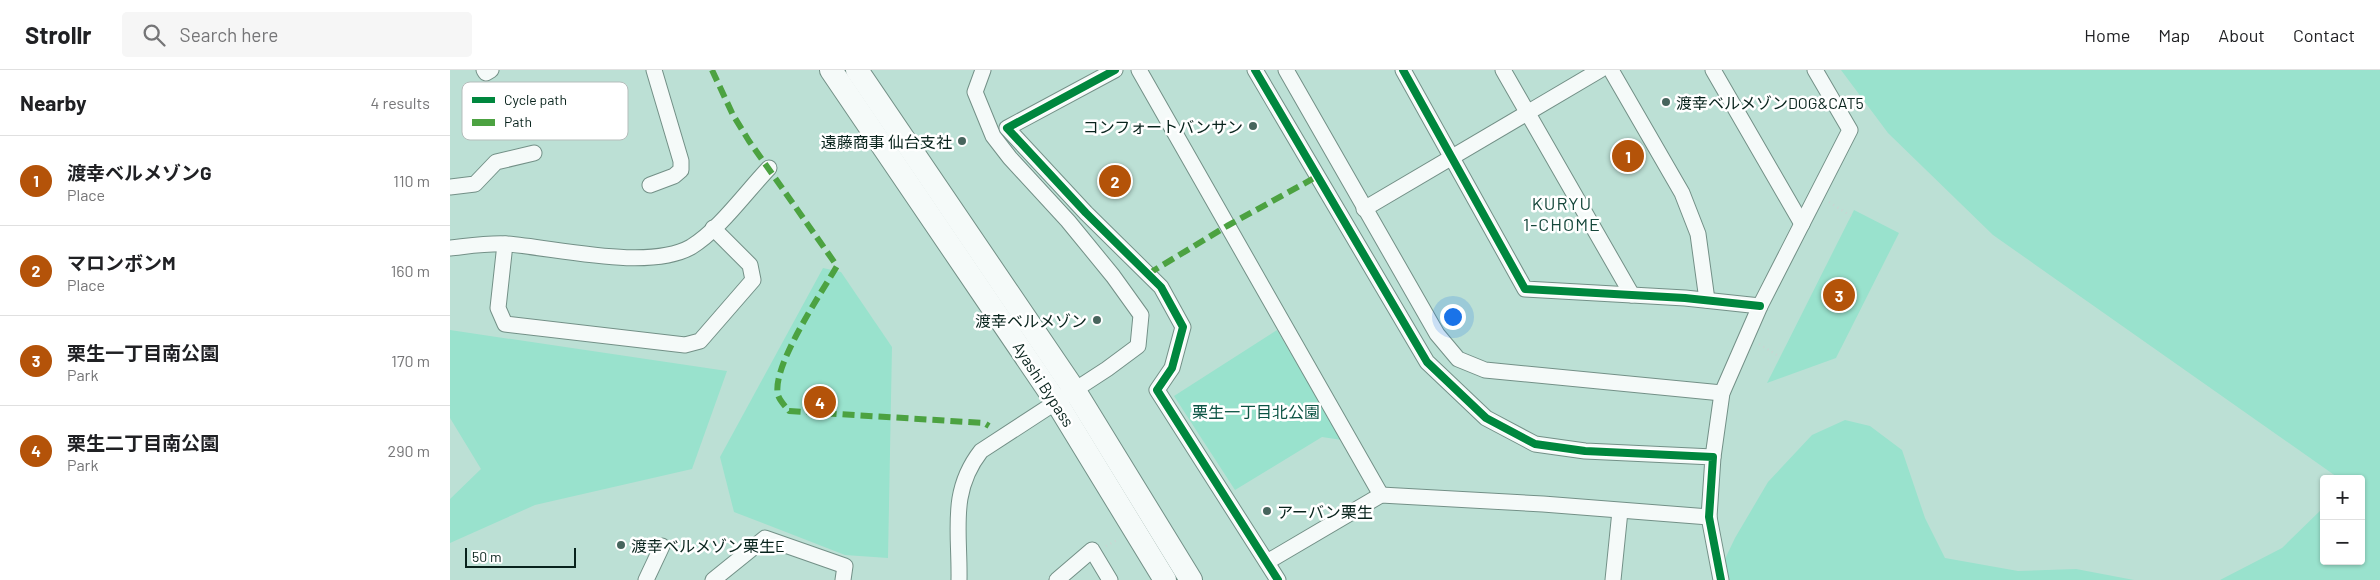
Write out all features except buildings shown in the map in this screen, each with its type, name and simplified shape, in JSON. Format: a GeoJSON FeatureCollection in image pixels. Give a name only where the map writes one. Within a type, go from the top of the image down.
{"type":"FeatureCollection","features":[{"type":"Feature","properties":{"kind":"highway","name":"Ayashi Bypass"},"geometry":{"type":"LineString","coordinates":[[831,70],[1066,397],[1165,580]]}},
{"type":"Feature","properties":{"kind":"highway","name":"Ayashi Bypass"},"geometry":{"type":"LineString","coordinates":[[857,70],[1066,397],[1190,580]]}},
{"type":"Feature","properties":{"kind":"street"},"geometry":{"type":"LineString","coordinates":[[484,70],[486,73],[491,70]]}},
{"type":"Feature","properties":{"kind":"street"},"geometry":{"type":"LineString","coordinates":[[650,185],[674,176],[681,170],[681,161],[654,70]]}},
{"type":"Feature","properties":{"kind":"street"},"geometry":{"type":"LineString","coordinates":[[960,580],[958,505],[962,484],[970,465],[981,451],[1066,397],[1138,346],[1141,316],[1113,276],[993,136],[975,92],[983,70]]}},
{"type":"Feature","properties":{"kind":"street"},"geometry":{"type":"LineString","coordinates":[[1116,70],[1007,128],[1086,212],[1161,287],[1183,326],[1172,368],[1157,390],[1278,580]]}},
{"type":"Feature","properties":{"kind":"street"},"geometry":{"type":"LineString","coordinates":[[1139,70],[1381,495]]}},
{"type":"Feature","properties":{"kind":"street"},"geometry":{"type":"LineString","coordinates":[[1255,70],[1427,362],[1486,418],[1535,444],[1586,451],[1713,457]]}},
{"type":"Feature","properties":{"kind":"street"},"geometry":{"type":"LineString","coordinates":[[1286,70],[1437,334],[1458,359],[1485,370],[1722,393]]}},
{"type":"Feature","properties":{"kind":"street"},"geometry":{"type":"LineString","coordinates":[[1403,70],[1525,289],[1707,300],[1760,306]]}},
{"type":"Feature","properties":{"kind":"street"},"geometry":{"type":"LineString","coordinates":[[1502,70],[1632,295]]}},
{"type":"Feature","properties":{"kind":"street"},"geometry":{"type":"LineString","coordinates":[[1364,209],[1600,70]]}},
{"type":"Feature","properties":{"kind":"street"},"geometry":{"type":"LineString","coordinates":[[1611,70],[1682,192],[1698,234],[1707,300]]}},
{"type":"Feature","properties":{"kind":"street"},"geometry":{"type":"LineString","coordinates":[[1714,70],[1802,224]]}},
{"type":"Feature","properties":{"kind":"street"},"geometry":{"type":"LineString","coordinates":[[1720,580],[1709,517],[1713,457],[1722,393],[1760,306],[1850,130],[1815,70]]}},
{"type":"Feature","properties":{"kind":"street"},"geometry":{"type":"LineString","coordinates":[[450,187],[475,184],[496,162],[534,153]]}},
{"type":"Feature","properties":{"kind":"street"},"geometry":{"type":"LineString","coordinates":[[450,248],[505,244],[640,259],[667,256],[692,246],[713,228],[768,168]]}},
{"type":"Feature","properties":{"kind":"street"},"geometry":{"type":"LineString","coordinates":[[505,244],[498,308],[505,324],[685,345],[700,341],[753,280],[750,265],[713,228]]}},
{"type":"Feature","properties":{"kind":"street"},"geometry":{"type":"LineString","coordinates":[[1267,562],[1381,495],[1543,504],[1709,517]]}},
{"type":"Feature","properties":{"kind":"street"},"geometry":{"type":"LineString","coordinates":[[1613,580],[1620,511]]}},
{"type":"Feature","properties":{"kind":"street"},"geometry":{"type":"LineString","coordinates":[[713,580],[765,538],[845,566],[843,580]]}},
{"type":"Feature","properties":{"kind":"street"},"geometry":{"type":"LineString","coordinates":[[646,580],[662,546]]}},
{"type":"Feature","properties":{"kind":"street"},"geometry":{"type":"LineString","coordinates":[[1057,580],[1092,550],[1110,580]]}},
{"type":"Feature","properties":{"kind":"path"},"geometry":{"type":"LineString","coordinates":[[1817,195],[1851,216]]}},
{"type":"Feature","properties":{"kind":"path"},"geometry":{"type":"LineString","coordinates":[[1747,337],[1780,357]]}},
{"type":"Feature","properties":{"kind":"path"},"geometry":{"type":"LineString","coordinates":[[1094,554],[1123,536]]}},
{"type":"Feature","properties":{"kind":"green space"},"geometry":{"type":"Polygon","coordinates":[[[1841,70],[2380,70],[2380,580],[2220,580],[2282,548],[2320,511],[2320,565],[2365,565],[2365,475],[2334,475],[1993,235],[1888,133],[1841,70]]]}},
{"type":"Feature","properties":{"kind":"green space"},"geometry":{"type":"Polygon","coordinates":[[[1854,210],[1899,233],[1836,358],[1767,383],[1854,210]]]}},
{"type":"Feature","properties":{"kind":"green space"},"geometry":{"type":"Polygon","coordinates":[[[823,268],[841,272],[892,347],[888,558],[845,555],[734,512],[720,457],[823,268]]]}},
{"type":"Feature","properties":{"kind":"green space"},"geometry":{"type":"Polygon","coordinates":[[[450,330],[727,371],[692,469],[535,505],[450,543],[450,499],[481,469],[450,418],[450,330]]]}},
{"type":"Feature","properties":{"kind":"green space","name":"栗生一丁目北公園"},"geometry":{"type":"Polygon","coordinates":[[[1277,330],[1342,440],[1322,437],[1235,490],[1174,396],[1277,330]]]}},
{"type":"Feature","properties":{"kind":"green space"},"geometry":{"type":"Polygon","coordinates":[[[1845,420],[1870,426],[1902,450],[1925,518],[1945,558],[2018,571],[2076,569],[2134,580],[1715,580],[1735,538],[1768,482],[1812,435],[1845,420]]]}},
{"type":"Feature","properties":{"kind":"marked path"},"geometry":{"type":"LineString","coordinates":[[712,70],[733,115],[749,141],[837,266],[799,330],[782,367],[778,382],[778,395],[783,404],[789,411],[984,423],[989,426]]}},
{"type":"Feature","properties":{"kind":"marked path"},"geometry":{"type":"LineString","coordinates":[[1148,274],[1227,226],[1316,177]]}},
{"type":"Feature","properties":{"kind":"cycle path"},"geometry":{"type":"LineString","coordinates":[[1115,70],[1007,128],[1086,213],[1161,287],[1183,327],[1172,368],[1157,390],[1278,580]]}},
{"type":"Feature","properties":{"kind":"cycle path"},"geometry":{"type":"LineString","coordinates":[[1255,70],[1427,362],[1486,418],[1535,444],[1585,451],[1713,457],[1709,517],[1721,580]]}},
{"type":"Feature","properties":{"kind":"cycle path"},"geometry":{"type":"LineString","coordinates":[[1403,70],[1525,289],[1685,298],[1760,306]]}},
{"type":"Feature","properties":{"kind":"place","name":"渡幸ベルメゾンDOG&CAT5"},"geometry":{"type":"Point","coordinates":[1666,102]}},
{"type":"Feature","properties":{"kind":"place","name":"コンフォートバンサン"},"geometry":{"type":"Point","coordinates":[1253,126]}},
{"type":"Feature","properties":{"kind":"place","name":"遠藤商事 仙台支社"},"geometry":{"type":"Point","coordinates":[962,141]}},
{"type":"Feature","properties":{"kind":"place","name":"渡幸ベルメゾンG"},"geometry":{"type":"Point","coordinates":[1628,156]}},
{"type":"Feature","properties":{"kind":"place","name":"マロンボンM"},"geometry":{"type":"Point","coordinates":[1115,181]}},
{"type":"Feature","properties":{"kind":"place","name":"栗生一丁目南公園"},"geometry":{"type":"Point","coordinates":[1839,295]}},
{"type":"Feature","properties":{"kind":"place","name":"渡幸ベルメゾン"},"geometry":{"type":"Point","coordinates":[1097,320]}},
{"type":"Feature","properties":{"kind":"place","name":"栗生二丁目南公園"},"geometry":{"type":"Point","coordinates":[820,402]}},
{"type":"Feature","properties":{"kind":"place","name":"アーバン栗生"},"geometry":{"type":"Point","coordinates":[1267,511]}},
{"type":"Feature","properties":{"kind":"place","name":"渡幸ベルメゾン栗生E"},"geometry":{"type":"Point","coordinates":[621,545]}},
{"type":"Feature","properties":{"kind":"district","name":"KURYU 1-CHOME"},"geometry":{"type":"Point","coordinates":[1562,213]}}]}
